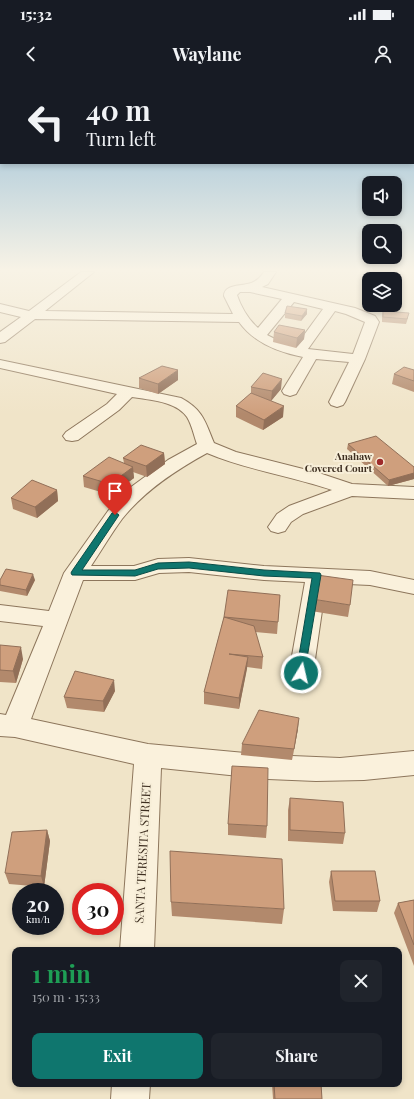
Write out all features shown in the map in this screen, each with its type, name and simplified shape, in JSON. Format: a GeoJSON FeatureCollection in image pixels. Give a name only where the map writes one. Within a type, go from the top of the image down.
{"type":"FeatureCollection","features":[{"type":"Feature","properties":{"kind":"street"},"geometry":{"type":"LineString","coordinates":[[0,339],[25,320]]}},
{"type":"Feature","properties":{"kind":"street"},"geometry":{"type":"LineString","coordinates":[[243,320],[259,336],[280,347],[306,353],[358,359]]}},
{"type":"Feature","properties":{"kind":"street"},"geometry":{"type":"LineString","coordinates":[[259,336],[272,320]]}},
{"type":"Feature","properties":{"kind":"street"},"geometry":{"type":"LineString","coordinates":[[290,391],[306,353],[324,320]]}},
{"type":"Feature","properties":{"kind":"street"},"geometry":{"type":"LineString","coordinates":[[337,402],[358,359],[372,322],[370,320]]}},
{"type":"Feature","properties":{"kind":"street"},"geometry":{"type":"LineString","coordinates":[[0,364],[175,401],[189,408],[196,416],[206,446],[230,456],[312,477],[350,490],[414,493]]}},
{"type":"Feature","properties":{"kind":"street"},"geometry":{"type":"LineString","coordinates":[[72,436],[113,407],[129,391]]}},
{"type":"Feature","properties":{"kind":"street"},"geometry":{"type":"LineString","coordinates":[[206,446],[174,464],[138,491],[115,515],[75,573],[57,620],[7,725],[148,755],[268,768],[315,771],[382,768],[414,763]]}},
{"type":"Feature","properties":{"kind":"street"},"geometry":{"type":"LineString","coordinates":[[278,527],[284,518],[296,510],[350,490]]}},
{"type":"Feature","properties":{"kind":"street"},"geometry":{"type":"LineString","coordinates":[[75,573],[135,573],[158,566],[189,565],[264,573],[370,578],[414,587]]}},
{"type":"Feature","properties":{"kind":"street"},"geometry":{"type":"LineString","coordinates":[[301,673],[317,575]]}},
{"type":"Feature","properties":{"kind":"street"},"geometry":{"type":"LineString","coordinates":[[0,613],[57,620]]}},
{"type":"Feature","properties":{"kind":"street","name":"SANTA TERESITA STREET"},"geometry":{"type":"LineString","coordinates":[[137,947],[148,755]]}},
{"type":"Feature","properties":{"kind":"street"},"geometry":{"type":"LineString","coordinates":[[130,1099],[131,1087]]}},
{"type":"Feature","properties":{"kind":"building"},"geometry":{"type":"Polygon","coordinates":[[[279,325],[305,330],[297,338],[274,332],[279,325]]]}},
{"type":"Feature","properties":{"kind":"building"},"geometry":{"type":"Polygon","coordinates":[[[162,366],[178,370],[158,384],[139,378],[162,366]]]}},
{"type":"Feature","properties":{"kind":"building"},"geometry":{"type":"Polygon","coordinates":[[[404,367],[414,370],[414,381],[394,374],[404,367]]]}},
{"type":"Feature","properties":{"kind":"building"},"geometry":{"type":"Polygon","coordinates":[[[263,373],[282,379],[272,391],[251,387],[263,373]]]}},
{"type":"Feature","properties":{"kind":"building"},"geometry":{"type":"Polygon","coordinates":[[[251,393],[284,406],[264,420],[236,406],[251,393]]]}},
{"type":"Feature","properties":{"kind":"building","name":"Anahaw Covered Court"},"geometry":{"type":"Polygon","coordinates":[[[376,436],[414,467],[414,473],[389,480],[348,444],[376,436]]]}},
{"type":"Feature","properties":{"kind":"building"},"geometry":{"type":"Polygon","coordinates":[[[141,445],[164,453],[146,466],[123,458],[141,445]]]}},
{"type":"Feature","properties":{"kind":"building"},"geometry":{"type":"Polygon","coordinates":[[[109,457],[133,467],[110,484],[83,476],[109,457]]]}},
{"type":"Feature","properties":{"kind":"building"},"geometry":{"type":"Polygon","coordinates":[[[32,480],[57,490],[35,507],[11,498],[32,480]]]}},
{"type":"Feature","properties":{"kind":"building"},"geometry":{"type":"Polygon","coordinates":[[[6,569],[33,574],[26,590],[0,585],[0,580],[6,569]]]}},
{"type":"Feature","properties":{"kind":"building"},"geometry":{"type":"Polygon","coordinates":[[[317,575],[353,580],[350,605],[312,599],[317,575]]]}},
{"type":"Feature","properties":{"kind":"building"},"geometry":{"type":"Polygon","coordinates":[[[228,590],[280,595],[278,622],[224,617],[228,590]]]}},
{"type":"Feature","properties":{"kind":"building"},"geometry":{"type":"Polygon","coordinates":[[[224,617],[254,626],[263,657],[229,654],[248,657],[239,698],[204,692],[224,617]]]}},
{"type":"Feature","properties":{"kind":"building"},"geometry":{"type":"Polygon","coordinates":[[[0,645],[21,647],[13,671],[0,670],[0,645]]]}},
{"type":"Feature","properties":{"kind":"building"},"geometry":{"type":"Polygon","coordinates":[[[75,671],[114,680],[103,701],[64,697],[75,671]]]}},
{"type":"Feature","properties":{"kind":"building"},"geometry":{"type":"Polygon","coordinates":[[[259,710],[299,718],[294,749],[242,744],[259,710]]]}},
{"type":"Feature","properties":{"kind":"building"},"geometry":{"type":"Polygon","coordinates":[[[232,766],[268,768],[267,826],[228,824],[232,766]]]}},
{"type":"Feature","properties":{"kind":"building"},"geometry":{"type":"Polygon","coordinates":[[[290,798],[343,802],[345,833],[290,830],[290,798]]]}},
{"type":"Feature","properties":{"kind":"building"},"geometry":{"type":"Polygon","coordinates":[[[47,830],[41,876],[5,873],[12,832],[47,830]]]}},
{"type":"Feature","properties":{"kind":"building"},"geometry":{"type":"Polygon","coordinates":[[[170,851],[282,859],[284,909],[171,902],[170,851]]]}},
{"type":"Feature","properties":{"kind":"building"},"geometry":{"type":"Polygon","coordinates":[[[331,871],[375,871],[380,901],[335,901],[331,871]]]}},
{"type":"Feature","properties":{"kind":"building"},"geometry":{"type":"Polygon","coordinates":[[[414,900],[414,945],[398,903],[414,900]]]}},
{"type":"Feature","properties":{"kind":"building"},"geometry":{"type":"Polygon","coordinates":[[[274,1087],[321,1087],[322,1099],[275,1099],[274,1087]]]}},
{"type":"Feature","properties":{"kind":"place","name":"Anahaw Covered Court"},"geometry":{"type":"Point","coordinates":[380,462]}},
{"type":"Feature","properties":{"kind":"route"},"geometry":{"type":"LineString","coordinates":[[115,515],[75,573],[135,573],[158,566],[189,565],[264,573],[317,575],[301,673]]}}]}
